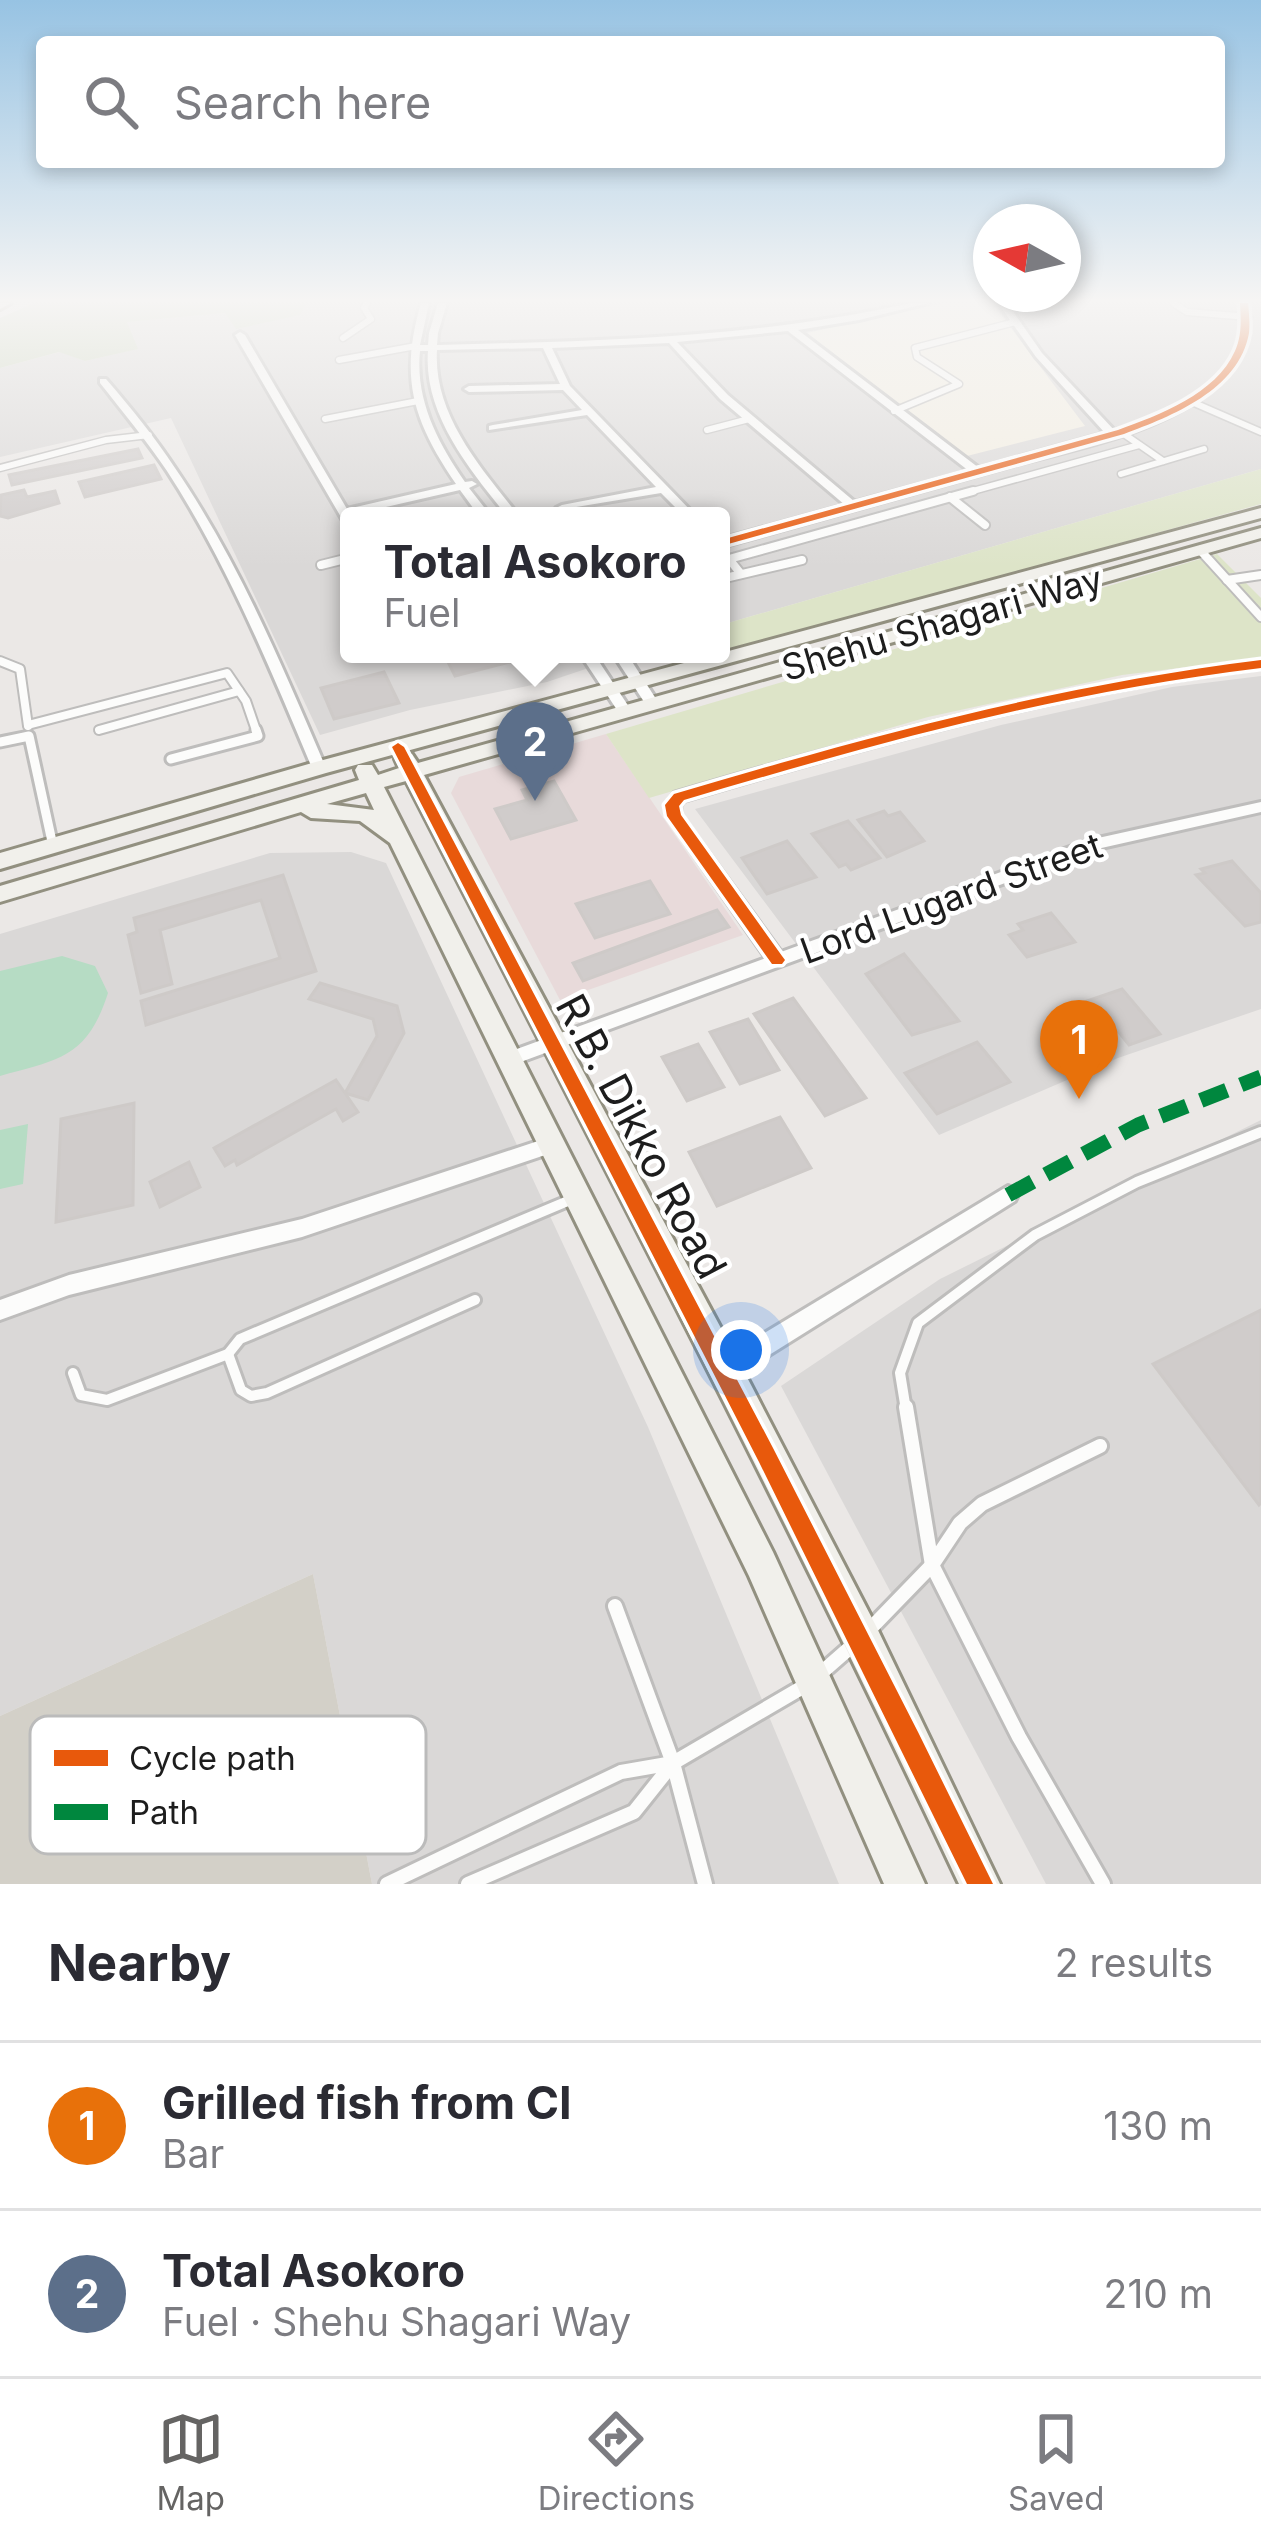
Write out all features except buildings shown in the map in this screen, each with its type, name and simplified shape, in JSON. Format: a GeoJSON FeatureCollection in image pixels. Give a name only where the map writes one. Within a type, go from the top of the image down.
{"type":"FeatureCollection","features":[{"type":"Feature","properties":{"kind":"main road","name":"Shehu Shagari Way"},"geometry":{"type":"LineString","coordinates":[[730,658],[1261,513]]}},
{"type":"Feature","properties":{"kind":"main road","name":"Shehu Shagari Way"},"geometry":{"type":"LineString","coordinates":[[0,861],[319,767],[365,771],[405,760],[468,757],[1261,533]]}},
{"type":"Feature","properties":{"kind":"main road","name":"Shehu Shagari Way"},"geometry":{"type":"LineString","coordinates":[[0,894],[267,815],[365,771],[713,663]]}},
{"type":"Feature","properties":{"kind":"main road"},"geometry":{"type":"LineString","coordinates":[[435,818],[435,798],[455,767],[468,757]]}},
{"type":"Feature","properties":{"kind":"main road","name":"R.B. Dikko Road"},"geometry":{"type":"LineString","coordinates":[[405,760],[726,1370],[862,1637],[980,1884]]}},
{"type":"Feature","properties":{"kind":"main road","name":"R.B. Dikko Road"},"geometry":{"type":"LineString","coordinates":[[365,771],[761,1564],[905,1884]]}},
{"type":"Feature","properties":{"kind":"main road"},"geometry":{"type":"LineString","coordinates":[[267,815],[353,811],[380,821],[404,845]]}},
{"type":"Feature","properties":{"kind":"street"},"geometry":{"type":"LineString","coordinates":[[112,391],[182,481],[219,548],[319,767]]}},
{"type":"Feature","properties":{"kind":"street"},"geometry":{"type":"LineString","coordinates":[[273,391],[340,507]]}},
{"type":"Feature","properties":{"kind":"street"},"geometry":{"type":"LineString","coordinates":[[418,391],[423,427],[478,507]]}},
{"type":"Feature","properties":{"kind":"street"},"geometry":{"type":"LineString","coordinates":[[440,391],[446,426],[506,507]]}},
{"type":"Feature","properties":{"kind":"street"},"geometry":{"type":"LineString","coordinates":[[569,391],[681,507]]}},
{"type":"Feature","properties":{"kind":"street"},"geometry":{"type":"LineString","coordinates":[[721,391],[854,507]]}},
{"type":"Feature","properties":{"kind":"street"},"geometry":{"type":"LineString","coordinates":[[869,391],[979,473]]}},
{"type":"Feature","properties":{"kind":"street"},"geometry":{"type":"LineString","coordinates":[[1071,391],[1116,433]]}},
{"type":"Feature","properties":{"kind":"street"},"geometry":{"type":"LineString","coordinates":[[730,540],[1116,433],[1192,402],[1205,391]]}},
{"type":"Feature","properties":{"kind":"street"},"geometry":{"type":"LineString","coordinates":[[493,428],[587,412]]}},
{"type":"Feature","properties":{"kind":"street"},"geometry":{"type":"LineString","coordinates":[[385,507],[484,481]]}},
{"type":"Feature","properties":{"kind":"street"},"geometry":{"type":"LineString","coordinates":[[567,507],[663,489]]}},
{"type":"Feature","properties":{"kind":"street"},"geometry":{"type":"LineString","coordinates":[[593,663],[626,713]]}},
{"type":"Feature","properties":{"kind":"street"},"geometry":{"type":"LineString","coordinates":[[626,663],[653,705]]}},
{"type":"Feature","properties":{"kind":"street"},"geometry":{"type":"LineString","coordinates":[[777,960],[674,816],[672,805],[679,796],[1015,706],[1261,664]]}},
{"type":"Feature","properties":{"kind":"street","name":"Lord Lugard Street"},"geometry":{"type":"LineString","coordinates":[[512,1058],[1094,844],[1261,807]]}},
{"type":"Feature","properties":{"kind":"street"},"geometry":{"type":"LineString","coordinates":[[0,1310],[90,1279],[302,1228],[550,1145]]}},
{"type":"Feature","properties":{"kind":"street"},"geometry":{"type":"LineString","coordinates":[[726,1370],[1008,1195]]}},
{"type":"Feature","properties":{"kind":"lane"},"geometry":{"type":"LineString","coordinates":[[894,411],[942,391]]}},
{"type":"Feature","properties":{"kind":"lane"},"geometry":{"type":"LineString","coordinates":[[325,419],[418,401]]}},
{"type":"Feature","properties":{"kind":"lane"},"geometry":{"type":"LineString","coordinates":[[1192,402],[1261,432]]}},
{"type":"Feature","properties":{"kind":"lane"},"geometry":{"type":"LineString","coordinates":[[707,430],[749,419]]}},
{"type":"Feature","properties":{"kind":"lane"},"geometry":{"type":"LineString","coordinates":[[1116,433],[1163,461]]}},
{"type":"Feature","properties":{"kind":"lane"},"geometry":{"type":"LineString","coordinates":[[0,468],[106,440],[149,435]]}},
{"type":"Feature","properties":{"kind":"lane"},"geometry":{"type":"LineString","coordinates":[[730,560],[1139,445]]}},
{"type":"Feature","properties":{"kind":"lane"},"geometry":{"type":"LineString","coordinates":[[1121,474],[1204,449]]}},
{"type":"Feature","properties":{"kind":"lane"},"geometry":{"type":"LineString","coordinates":[[950,497],[985,525]]}},
{"type":"Feature","properties":{"kind":"lane"},"geometry":{"type":"LineString","coordinates":[[1200,550],[1261,617]]}},
{"type":"Feature","properties":{"kind":"lane"},"geometry":{"type":"LineString","coordinates":[[321,565],[340,560]]}},
{"type":"Feature","properties":{"kind":"lane"},"geometry":{"type":"LineString","coordinates":[[730,577],[802,560]]}},
{"type":"Feature","properties":{"kind":"lane"},"geometry":{"type":"LineString","coordinates":[[730,561],[741,574]]}},
{"type":"Feature","properties":{"kind":"lane"},"geometry":{"type":"LineString","coordinates":[[1227,580],[1261,575]]}},
{"type":"Feature","properties":{"kind":"lane"},"geometry":{"type":"LineString","coordinates":[[0,661],[20,669],[53,846]]}},
{"type":"Feature","properties":{"kind":"lane"},"geometry":{"type":"LineString","coordinates":[[0,742],[227,673],[258,736],[171,759]]}},
{"type":"Feature","properties":{"kind":"lane"},"geometry":{"type":"LineString","coordinates":[[99,730],[239,691]]}},
{"type":"Feature","properties":{"kind":"lane"},"geometry":{"type":"LineString","coordinates":[[1103,1884],[1018,1737],[932,1565],[900,1373],[918,1323],[1035,1235],[1137,1182],[1261,1132]]}},
{"type":"Feature","properties":{"kind":"lane"},"geometry":{"type":"LineString","coordinates":[[73,1373],[81,1395],[107,1400],[228,1354],[240,1340],[580,1196]]}},
{"type":"Feature","properties":{"kind":"lane"},"geometry":{"type":"LineString","coordinates":[[228,1354],[241,1390],[250,1396],[267,1393],[475,1300]]}},
{"type":"Feature","properties":{"kind":"lane"},"geometry":{"type":"LineString","coordinates":[[387,1884],[621,1772],[673,1763],[813,1681],[932,1565],[960,1523],[982,1504],[1100,1446]]}},
{"type":"Feature","properties":{"kind":"lane"},"geometry":{"type":"LineString","coordinates":[[615,1606],[673,1763],[706,1884]]}},
{"type":"Feature","properties":{"kind":"lane"},"geometry":{"type":"LineString","coordinates":[[468,1884],[634,1812],[673,1763]]}},
{"type":"Feature","properties":{"kind":"shaded area"},"geometry":{"type":"Polygon","coordinates":[[[0,391],[1261,391],[1261,469],[730,622],[730,507],[340,507],[340,663],[603,663],[547,682],[410,710],[320,735],[171,418],[0,457],[0,391]]]}},
{"type":"Feature","properties":{"kind":"shaded area"},"geometry":{"type":"Polygon","coordinates":[[[882,391],[1058,391],[1085,426],[967,456],[882,391]]]}},
{"type":"Feature","properties":{"kind":"shaded area"},"geometry":{"type":"Polygon","coordinates":[[[1261,676],[1261,1009],[1118,1058],[939,1135],[695,809],[1001,725],[1172,687],[1261,676]]]}},
{"type":"Feature","properties":{"kind":"shaded area"},"geometry":{"type":"Polygon","coordinates":[[[606,734],[743,935],[560,1000],[451,793],[459,777],[606,734]]]}},
{"type":"Feature","properties":{"kind":"shaded area"},"geometry":{"type":"Polygon","coordinates":[[[351,852],[386,863],[648,1427],[839,1884],[372,1884],[366,1854],[426,1854],[426,1716],[340,1716],[313,1574],[0,1716],[0,934],[270,853],[351,852]]]}},
{"type":"Feature","properties":{"kind":"shaded area"},"geometry":{"type":"Polygon","coordinates":[[[1261,1120],[1261,1884],[1046,1884],[781,1386],[940,1279],[1261,1120]]]}},
{"type":"Feature","properties":{"kind":"shaded area"},"geometry":{"type":"Polygon","coordinates":[[[313,1574],[340,1716],[30,1716],[30,1854],[366,1854],[372,1884],[0,1884],[0,1716],[313,1574]]]}},
{"type":"Feature","properties":{"kind":"green space"},"geometry":{"type":"Polygon","coordinates":[[[1261,469],[1261,504],[730,652],[730,622],[1261,469]]]}},
{"type":"Feature","properties":{"kind":"green space"},"geometry":{"type":"Polygon","coordinates":[[[1217,554],[1261,598],[1261,658],[1122,675],[928,717],[649,798],[606,734],[1217,554]]]}},
{"type":"Feature","properties":{"kind":"green space"},"geometry":{"type":"Polygon","coordinates":[[[62,956],[95,966],[108,993],[100,1015],[69,1052],[0,1076],[0,971],[62,956]]]}},
{"type":"Feature","properties":{"kind":"green space"},"geometry":{"type":"Polygon","coordinates":[[[28,1124],[23,1184],[0,1189],[0,1130],[28,1124]]]}},
{"type":"Feature","properties":{"kind":"marked path"},"geometry":{"type":"LineString","coordinates":[[1008,1195],[1138,1125],[1261,1077]]}},
{"type":"Feature","properties":{"kind":"cycle path"},"geometry":{"type":"LineString","coordinates":[[730,541],[1121,432],[1165,415],[1205,391]]}},
{"type":"Feature","properties":{"kind":"cycle path"},"geometry":{"type":"LineString","coordinates":[[777,960],[674,816],[672,805],[679,797],[894,735],[1040,700],[1261,664]]}},
{"type":"Feature","properties":{"kind":"cycle path"},"geometry":{"type":"LineString","coordinates":[[398,747],[766,1455],[980,1884]]}},
{"type":"Feature","properties":{"kind":"place","name":"Total Asokoro"},"geometry":{"type":"Point","coordinates":[535,801]}},
{"type":"Feature","properties":{"kind":"place","name":"Grilled fish from CI"},"geometry":{"type":"Point","coordinates":[1079,1099]}}]}
